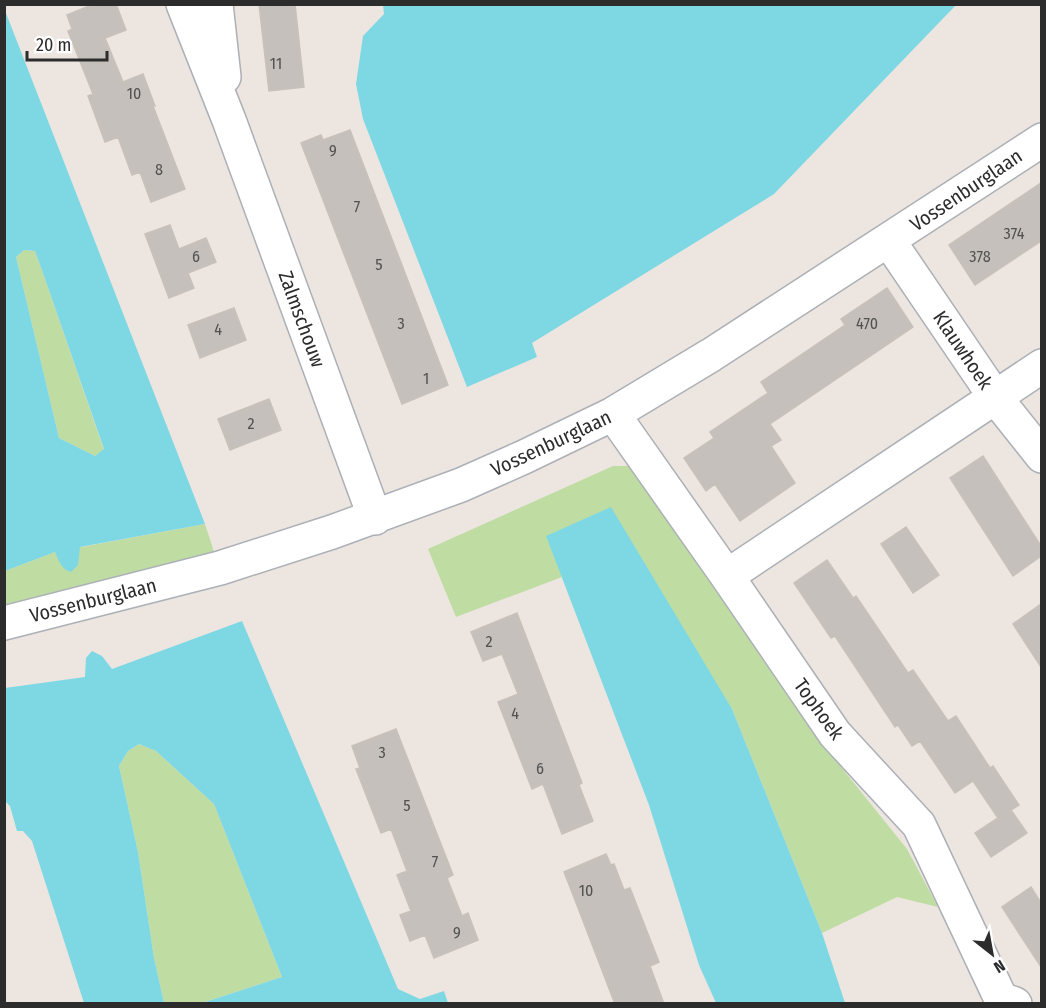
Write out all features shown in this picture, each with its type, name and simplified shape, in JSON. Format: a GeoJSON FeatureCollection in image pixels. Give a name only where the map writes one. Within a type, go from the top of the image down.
{"type":"FeatureCollection","features":[{"type":"Feature","properties":{"kind":"street","name":"Zalmschouw"},"geometry":{"type":"LineString","coordinates":[[183,4],[229,120],[375,518]]}},
{"type":"Feature","properties":{"kind":"street","name":"Zalmschouw"},"geometry":{"type":"LineString","coordinates":[[216,4],[229,120]]}},
{"type":"Feature","properties":{"kind":"street","name":"Vossenburglaan"},"geometry":{"type":"LineString","coordinates":[[4,623],[220,568],[375,518],[461,484],[613,414],[711,355],[1041,140]]}},
{"type":"Feature","properties":{"kind":"street","name":"Klauwhoek"},"geometry":{"type":"LineString","coordinates":[[889,241],[995,397],[1041,456]]}},
{"type":"Feature","properties":{"kind":"street"},"geometry":{"type":"LineString","coordinates":[[727,576],[1041,366]]}},
{"type":"Feature","properties":{"kind":"street","name":"Tophoek"},"geometry":{"type":"LineString","coordinates":[[613,414],[835,734],[919,825],[1001,999],[1015,1004]]}},
{"type":"Feature","properties":{"kind":"green space"},"geometry":{"type":"Polygon","coordinates":[[[24,250],[35,251],[104,450],[95,456],[59,438],[16,257],[24,250]]]}},
{"type":"Feature","properties":{"kind":"green space"},"geometry":{"type":"Polygon","coordinates":[[[613,466],[631,466],[808,726],[907,849],[938,907],[897,897],[822,933],[732,709],[547,536],[562,577],[456,617],[428,549],[613,466]]]}},
{"type":"Feature","properties":{"kind":"green space"},"geometry":{"type":"Polygon","coordinates":[[[205,524],[215,555],[5,610],[5,571],[55,552],[205,524]]]}},
{"type":"Feature","properties":{"kind":"green space"},"geometry":{"type":"Polygon","coordinates":[[[139,744],[156,751],[214,804],[282,977],[202,1003],[164,1003],[154,958],[138,852],[119,766],[128,751],[139,744]]]}},
{"type":"Feature","properties":{"kind":"water"},"geometry":{"type":"Polygon","coordinates":[[[383,4],[956,5],[774,194],[532,343],[537,357],[467,387],[363,119],[356,84],[363,36],[384,14],[383,4]]]}},
{"type":"Feature","properties":{"kind":"water"},"geometry":{"type":"Polygon","coordinates":[[[4,8],[205,524],[80,547],[78,565],[71,572],[63,567],[55,552],[5,571],[4,8]],[[24,250],[16,257],[59,438],[95,456],[104,449],[35,251],[24,250]]]}},
{"type":"Feature","properties":{"kind":"water"},"geometry":{"type":"Polygon","coordinates":[[[611,507],[732,709],[822,933],[845,1003],[716,1003],[699,965],[649,805],[546,536],[611,507]]]}},
{"type":"Feature","properties":{"kind":"water"},"geometry":{"type":"Polygon","coordinates":[[[242,621],[398,989],[420,999],[444,991],[448,1003],[202,1003],[282,977],[214,804],[156,751],[139,744],[128,751],[119,766],[138,852],[154,958],[164,1003],[84,1003],[32,841],[23,831],[17,831],[10,806],[5,801],[5,688],[85,677],[86,658],[92,651],[102,656],[112,669],[242,621]]]}},
{"type":"Feature","properties":{"kind":"building"},"geometry":{"type":"Polygon","coordinates":[[[94,4],[116,4],[126,30],[105,38],[123,82],[143,74],[185,189],[151,202],[140,172],[132,175],[118,137],[105,142],[88,96],[93,94],[68,31],[72,29],[67,15],[94,4]]]}},
{"type":"Feature","properties":{"kind":"building"},"geometry":{"type":"Polygon","coordinates":[[[259,4],[295,4],[304,87],[269,91],[259,4]]]}},
{"type":"Feature","properties":{"kind":"building"},"geometry":{"type":"Polygon","coordinates":[[[350,130],[448,385],[402,404],[301,143],[321,135],[323,140],[350,130]]]}},
{"type":"Feature","properties":{"kind":"building"},"geometry":{"type":"Polygon","coordinates":[[[1041,183],[1041,241],[975,285],[949,245],[1041,183]]]}},
{"type":"Feature","properties":{"kind":"building"},"geometry":{"type":"Polygon","coordinates":[[[170,225],[179,249],[206,238],[216,262],[188,273],[194,288],[169,298],[145,234],[170,225]]]}},
{"type":"Feature","properties":{"kind":"building"},"geometry":{"type":"Polygon","coordinates":[[[887,288],[913,327],[770,424],[781,440],[771,446],[795,483],[740,521],[715,484],[706,491],[684,458],[714,438],[710,432],[768,393],[761,382],[845,325],[841,319],[887,288]]]}},
{"type":"Feature","properties":{"kind":"building"},"geometry":{"type":"Polygon","coordinates":[[[234,308],[246,340],[200,358],[188,325],[234,308]]]}},
{"type":"Feature","properties":{"kind":"building"},"geometry":{"type":"Polygon","coordinates":[[[269,399],[281,430],[230,450],[218,419],[269,399]]]}},
{"type":"Feature","properties":{"kind":"building"},"geometry":{"type":"Polygon","coordinates":[[[983,456],[1041,546],[1041,556],[1013,576],[950,478],[983,456]]]}},
{"type":"Feature","properties":{"kind":"building"},"geometry":{"type":"Polygon","coordinates":[[[906,527],[939,575],[913,593],[881,544],[906,527]]]}},
{"type":"Feature","properties":{"kind":"building"},"geometry":{"type":"Polygon","coordinates":[[[827,560],[853,598],[856,596],[908,673],[913,670],[948,721],[956,716],[990,768],[993,766],[1019,805],[1011,810],[1027,833],[991,857],[975,833],[998,818],[973,781],[955,793],[920,741],[912,746],[898,725],[895,727],[835,636],[831,638],[794,583],[827,560]]]}},
{"type":"Feature","properties":{"kind":"building"},"geometry":{"type":"Polygon","coordinates":[[[1041,604],[1041,667],[1013,624],[1041,604]]]}},
{"type":"Feature","properties":{"kind":"building"},"geometry":{"type":"Polygon","coordinates":[[[517,613],[582,783],[579,785],[593,821],[562,834],[543,784],[532,789],[498,702],[518,694],[502,654],[483,661],[471,632],[517,613]]]}},
{"type":"Feature","properties":{"kind":"building"},"geometry":{"type":"Polygon","coordinates":[[[396,729],[453,875],[447,878],[462,916],[468,913],[478,940],[434,958],[425,935],[410,941],[400,915],[411,911],[397,875],[407,871],[391,829],[381,833],[356,769],[360,768],[352,746],[396,729]]]}},
{"type":"Feature","properties":{"kind":"building"},"geometry":{"type":"Polygon","coordinates":[[[606,854],[611,865],[614,864],[624,890],[630,888],[659,962],[650,966],[664,1004],[615,1004],[564,872],[606,854]]]}},
{"type":"Feature","properties":{"kind":"building"},"geometry":{"type":"Polygon","coordinates":[[[1031,887],[1041,903],[1041,967],[1002,907],[1031,887]]]}}]}
